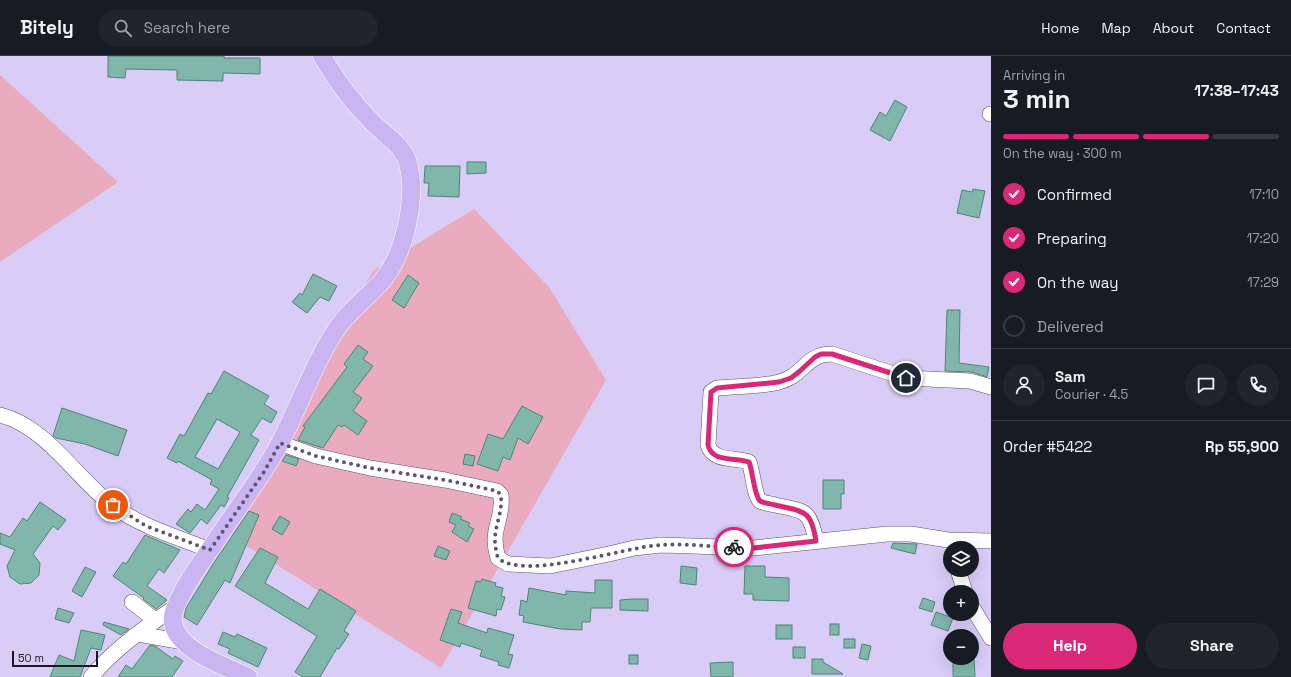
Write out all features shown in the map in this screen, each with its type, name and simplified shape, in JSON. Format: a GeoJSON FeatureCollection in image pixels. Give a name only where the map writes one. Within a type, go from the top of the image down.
{"type":"FeatureCollection","features":[{"type":"Feature","properties":{"kind":"main road"},"geometry":{"type":"LineString","coordinates":[[248,677],[215,662],[194,650],[184,642],[175,629],[172,621],[174,608],[210,550],[264,472],[338,327],[382,281],[394,263],[407,225],[410,192],[408,162],[406,158],[397,144],[372,122],[328,68],[322,56]]}},
{"type":"Feature","properties":{"kind":"street"},"geometry":{"type":"LineString","coordinates":[[816,541],[813,524],[808,516],[801,511],[761,502],[757,496],[749,462],[718,457],[709,451],[708,445],[711,392],[717,388],[779,382],[791,378],[815,357],[821,354],[832,354],[912,379],[970,381],[991,387]]}},
{"type":"Feature","properties":{"kind":"street"},"geometry":{"type":"LineString","coordinates":[[0,414],[9,417],[31,429],[49,444],[113,505],[146,526],[210,550]]}},
{"type":"Feature","properties":{"kind":"street"},"geometry":{"type":"LineString","coordinates":[[280,443],[316,456],[370,468],[445,480],[497,491],[501,495],[501,509],[494,533],[494,544],[498,558],[508,564],[550,566],[634,548],[662,545],[754,548],[887,534],[911,534],[943,542]]}},
{"type":"Feature","properties":{"kind":"street"},"geometry":{"type":"LineString","coordinates":[[979,542],[991,541]]}},
{"type":"Feature","properties":{"kind":"street"},"geometry":{"type":"LineString","coordinates":[[132,602],[155,620]]}},
{"type":"Feature","properties":{"kind":"street"},"geometry":{"type":"LineString","coordinates":[[91,677],[114,653],[155,620],[174,608]]}},
{"type":"Feature","properties":{"kind":"street"},"geometry":{"type":"LineString","coordinates":[[979,618],[991,638]]}},
{"type":"Feature","properties":{"kind":"street"},"geometry":{"type":"LineString","coordinates":[[138,634],[184,642]]}},
{"type":"Feature","properties":{"kind":"shaded area"},"geometry":{"type":"Polygon","coordinates":[[[0,75],[118,182],[0,262],[0,75]]]}},
{"type":"Feature","properties":{"kind":"shaded area"},"geometry":{"type":"Polygon","coordinates":[[[474,209],[549,287],[606,380],[441,668],[223,531],[373,271],[474,209]]]}},
{"type":"Feature","properties":{"kind":"building"},"geometry":{"type":"Polygon","coordinates":[[[108,56],[224,56],[224,58],[260,58],[260,74],[223,73],[223,81],[177,80],[177,70],[126,69],[125,78],[108,77],[108,56]]]}},
{"type":"Feature","properties":{"kind":"building"},"geometry":{"type":"Polygon","coordinates":[[[895,100],[907,107],[890,141],[870,130],[880,112],[886,116],[895,100]]]}},
{"type":"Feature","properties":{"kind":"building"},"geometry":{"type":"Polygon","coordinates":[[[467,162],[486,162],[486,173],[467,174],[467,162]]]}},
{"type":"Feature","properties":{"kind":"building"},"geometry":{"type":"Polygon","coordinates":[[[425,166],[460,166],[459,197],[428,196],[429,183],[424,183],[425,166]]]}},
{"type":"Feature","properties":{"kind":"building"},"geometry":{"type":"Polygon","coordinates":[[[973,189],[985,191],[979,218],[957,213],[962,190],[972,192],[973,189]]]}},
{"type":"Feature","properties":{"kind":"building"},"geometry":{"type":"Polygon","coordinates":[[[313,274],[337,286],[329,301],[320,297],[307,313],[292,302],[300,293],[302,295],[313,274]]]}},
{"type":"Feature","properties":{"kind":"building"},"geometry":{"type":"Polygon","coordinates":[[[408,275],[419,283],[404,308],[392,300],[408,275]]]}},
{"type":"Feature","properties":{"kind":"building"},"geometry":{"type":"Polygon","coordinates":[[[947,310],[960,310],[959,363],[989,367],[987,377],[972,372],[945,371],[947,310]]]}},
{"type":"Feature","properties":{"kind":"building"},"geometry":{"type":"Polygon","coordinates":[[[358,345],[368,352],[363,359],[373,366],[353,392],[362,398],[353,411],[367,421],[358,435],[344,425],[342,427],[338,425],[323,448],[298,440],[305,427],[303,426],[347,367],[344,364],[358,345]]]}},
{"type":"Feature","properties":{"kind":"building"},"geometry":{"type":"Polygon","coordinates":[[[224,371],[269,396],[264,404],[277,412],[271,423],[262,418],[251,435],[259,440],[227,497],[229,498],[224,507],[221,505],[207,524],[201,519],[190,533],[176,524],[188,509],[191,512],[197,504],[205,510],[219,489],[210,484],[212,480],[178,461],[177,463],[167,458],[180,434],[184,436],[208,393],[211,394],[224,371]],[[217,419],[195,457],[218,469],[240,432],[217,419]]]}},
{"type":"Feature","properties":{"kind":"building"},"geometry":{"type":"Polygon","coordinates":[[[522,406],[543,417],[528,444],[518,438],[510,460],[503,457],[498,471],[477,464],[488,434],[503,439],[522,406]]]}},
{"type":"Feature","properties":{"kind":"building"},"geometry":{"type":"Polygon","coordinates":[[[62,408],[127,430],[118,456],[85,444],[56,438],[53,436],[62,408]]]}},
{"type":"Feature","properties":{"kind":"building"},"geometry":{"type":"Polygon","coordinates":[[[465,454],[475,456],[473,466],[463,464],[465,454]]]}},
{"type":"Feature","properties":{"kind":"building"},"geometry":{"type":"Polygon","coordinates":[[[286,455],[299,459],[296,466],[282,461],[286,455]]]}},
{"type":"Feature","properties":{"kind":"building"},"geometry":{"type":"Polygon","coordinates":[[[823,480],[844,480],[844,494],[841,494],[841,509],[823,509],[823,480]]]}},
{"type":"Feature","properties":{"kind":"building"},"geometry":{"type":"Polygon","coordinates":[[[40,502],[66,520],[58,530],[53,526],[33,554],[40,563],[39,575],[31,583],[20,584],[10,577],[7,566],[15,550],[0,544],[0,533],[10,537],[23,518],[27,521],[40,502]]]}},
{"type":"Feature","properties":{"kind":"building"},"geometry":{"type":"Polygon","coordinates":[[[249,511],[259,515],[230,583],[225,580],[197,625],[184,617],[186,608],[213,564],[249,511]]]}},
{"type":"Feature","properties":{"kind":"building"},"geometry":{"type":"Polygon","coordinates":[[[452,513],[462,517],[460,519],[470,523],[468,526],[474,529],[467,542],[452,532],[456,525],[449,522],[452,513]]]}},
{"type":"Feature","properties":{"kind":"building"},"geometry":{"type":"Polygon","coordinates":[[[280,516],[290,522],[282,535],[272,529],[280,516]]]}},
{"type":"Feature","properties":{"kind":"building"},"geometry":{"type":"Polygon","coordinates":[[[145,535],[180,550],[164,573],[159,569],[147,586],[167,600],[156,609],[143,599],[144,598],[113,576],[123,562],[126,564],[145,535]]]}},
{"type":"Feature","properties":{"kind":"building"},"geometry":{"type":"Polygon","coordinates":[[[893,543],[917,544],[915,554],[891,548],[893,543]]]}},
{"type":"Feature","properties":{"kind":"building"},"geometry":{"type":"Polygon","coordinates":[[[438,546],[450,551],[446,560],[434,556],[438,546]]]}},
{"type":"Feature","properties":{"kind":"building"},"geometry":{"type":"Polygon","coordinates":[[[260,548],[278,557],[265,583],[308,609],[320,589],[356,611],[344,631],[349,634],[339,649],[337,648],[320,677],[303,677],[295,672],[317,636],[235,586],[260,548]]]}},
{"type":"Feature","properties":{"kind":"building"},"geometry":{"type":"Polygon","coordinates":[[[681,566],[697,568],[696,585],[680,583],[681,566]]]}},
{"type":"Feature","properties":{"kind":"building"},"geometry":{"type":"Polygon","coordinates":[[[745,566],[765,566],[765,577],[789,578],[789,601],[753,600],[753,594],[744,594],[745,566]]]}},
{"type":"Feature","properties":{"kind":"building"},"geometry":{"type":"Polygon","coordinates":[[[85,567],[96,572],[82,597],[72,591],[85,567]]]}},
{"type":"Feature","properties":{"kind":"building"},"geometry":{"type":"Polygon","coordinates":[[[482,579],[496,583],[495,586],[503,588],[501,596],[505,597],[501,610],[497,609],[496,616],[468,608],[476,581],[481,582],[482,579]]]}},
{"type":"Feature","properties":{"kind":"building"},"geometry":{"type":"Polygon","coordinates":[[[595,580],[612,580],[612,608],[591,608],[590,622],[582,622],[582,630],[560,629],[523,622],[524,616],[519,615],[521,600],[527,602],[529,588],[566,595],[566,591],[595,593],[595,580]]]}},
{"type":"Feature","properties":{"kind":"building"},"geometry":{"type":"Polygon","coordinates":[[[923,598],[935,602],[932,612],[919,608],[923,598]]]}},
{"type":"Feature","properties":{"kind":"building"},"geometry":{"type":"Polygon","coordinates":[[[648,599],[648,611],[620,610],[620,600],[648,599]]]}},
{"type":"Feature","properties":{"kind":"building"},"geometry":{"type":"Polygon","coordinates":[[[58,608],[74,613],[69,623],[55,619],[58,608]]]}},
{"type":"Feature","properties":{"kind":"building"},"geometry":{"type":"Polygon","coordinates":[[[451,609],[462,612],[458,623],[487,633],[488,628],[514,635],[508,654],[513,655],[509,668],[498,665],[499,662],[480,656],[482,650],[461,643],[460,647],[440,640],[451,609]]]}},
{"type":"Feature","properties":{"kind":"building"},"geometry":{"type":"Polygon","coordinates":[[[936,612],[943,614],[943,621],[952,621],[949,629],[943,629],[931,625],[936,612]]]}},
{"type":"Feature","properties":{"kind":"building"},"geometry":{"type":"Polygon","coordinates":[[[104,622],[129,629],[121,635],[103,625],[104,622]]]}},
{"type":"Feature","properties":{"kind":"building"},"geometry":{"type":"Polygon","coordinates":[[[830,624],[839,624],[839,635],[830,635],[830,624]]]}},
{"type":"Feature","properties":{"kind":"building"},"geometry":{"type":"Polygon","coordinates":[[[776,625],[792,625],[792,639],[776,639],[776,625]]]}},
{"type":"Feature","properties":{"kind":"building"},"geometry":{"type":"Polygon","coordinates":[[[81,630],[105,635],[101,650],[91,648],[80,677],[50,677],[59,655],[74,661],[81,630]]]}},
{"type":"Feature","properties":{"kind":"building"},"geometry":{"type":"Polygon","coordinates":[[[223,632],[235,637],[237,634],[267,648],[258,667],[228,653],[230,649],[218,644],[223,632]]]}},
{"type":"Feature","properties":{"kind":"building"},"geometry":{"type":"Polygon","coordinates":[[[844,639],[855,639],[855,648],[844,648],[844,639]]]}},
{"type":"Feature","properties":{"kind":"building"},"geometry":{"type":"Polygon","coordinates":[[[862,644],[871,646],[868,660],[859,658],[862,644]]]}},
{"type":"Feature","properties":{"kind":"building"},"geometry":{"type":"Polygon","coordinates":[[[150,645],[155,646],[173,659],[175,656],[183,661],[172,677],[118,677],[126,665],[132,669],[150,645]]]}},
{"type":"Feature","properties":{"kind":"building"},"geometry":{"type":"Polygon","coordinates":[[[793,647],[805,647],[805,658],[793,658],[793,647]]]}},
{"type":"Feature","properties":{"kind":"building"},"geometry":{"type":"Polygon","coordinates":[[[629,655],[638,655],[638,664],[629,664],[629,655]]]}},
{"type":"Feature","properties":{"kind":"building"},"geometry":{"type":"Polygon","coordinates":[[[812,659],[823,659],[823,662],[843,674],[812,674],[812,659]]]}},
{"type":"Feature","properties":{"kind":"building"},"geometry":{"type":"Polygon","coordinates":[[[733,662],[733,677],[711,677],[710,663],[733,662]]]}},
{"type":"Feature","properties":{"kind":"building"},"geometry":{"type":"Polygon","coordinates":[[[953,665],[974,665],[975,677],[953,677],[953,665]]]}},
{"type":"Feature","properties":{"kind":"way so far"},"geometry":{"type":"LineString","coordinates":[[113,505],[146,526],[210,550],[234,513],[264,472],[280,443],[316,456],[370,468],[445,480],[497,491],[501,495],[501,509],[494,533],[494,544],[498,558],[502,562],[508,564],[550,566],[634,548],[662,545],[734,547]]}},
{"type":"Feature","properties":{"kind":"route"},"geometry":{"type":"LineString","coordinates":[[734,547],[754,548],[816,541],[813,524],[808,516],[801,511],[761,502],[757,496],[749,462],[714,456],[709,451],[709,397],[711,392],[717,388],[779,382],[791,378],[815,357],[821,354],[832,354],[906,378]]}}]}
